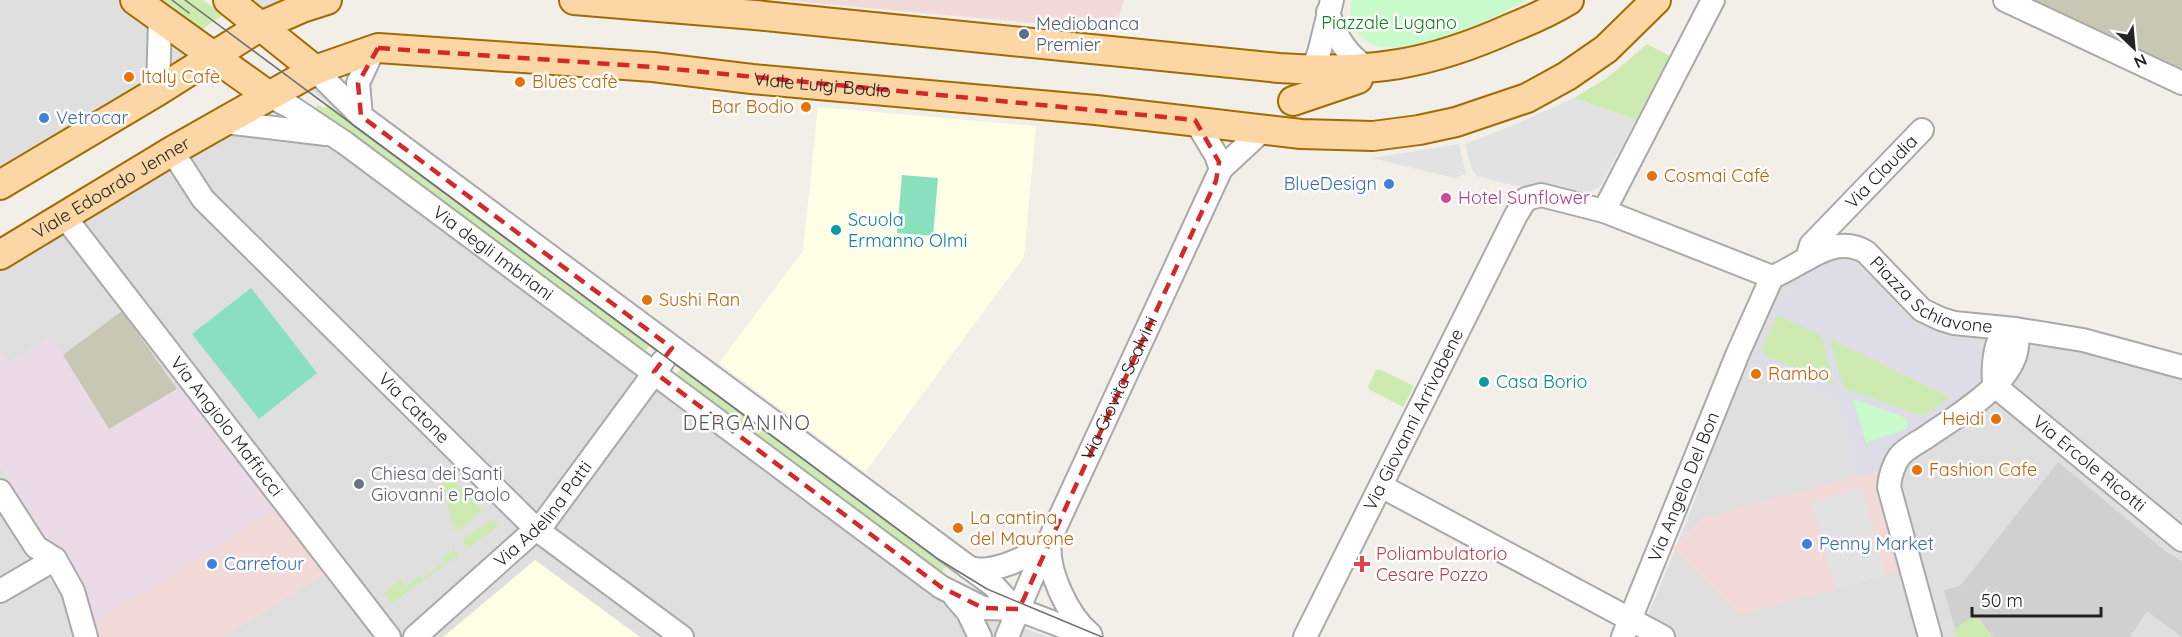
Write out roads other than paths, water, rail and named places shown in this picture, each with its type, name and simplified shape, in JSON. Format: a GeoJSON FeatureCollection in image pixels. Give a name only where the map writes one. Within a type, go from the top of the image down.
{"type":"FeatureCollection","features":[{"type":"Feature","properties":{"kind":"main road"},"geometry":{"type":"LineString","coordinates":[[135,0],[269,96]]}},
{"type":"Feature","properties":{"kind":"main road"},"geometry":{"type":"LineString","coordinates":[[228,0],[315,70]]}},
{"type":"Feature","properties":{"kind":"main road"},"geometry":{"type":"LineString","coordinates":[[0,185],[158,91],[261,26],[327,0]]}},
{"type":"Feature","properties":{"kind":"main road"},"geometry":{"type":"LineString","coordinates":[[574,0],[661,4],[1312,70],[1369,69],[1412,63]]}},
{"type":"Feature","properties":{"kind":"main road"},"geometry":{"type":"LineString","coordinates":[[1293,101],[1338,85],[1440,56],[1481,41],[1569,0]]}},
{"type":"Feature","properties":{"kind":"main road"},"geometry":{"type":"LineString","coordinates":[[1264,129],[1325,136],[1373,136],[1419,130],[1469,119],[1527,98],[1578,70],[1616,41],[1656,0]]}},
{"type":"Feature","properties":{"kind":"main road","name":"Viale Luigi Bodio"},"geometry":{"type":"LineString","coordinates":[[378,48],[653,67],[752,79],[1195,120],[1264,129]]}},
{"type":"Feature","properties":{"kind":"main road","name":"Viale Edoardo Jenner"},"geometry":{"type":"LineString","coordinates":[[0,255],[172,151],[315,70],[378,48]]}},
{"type":"Feature","properties":{"kind":"main road"},"geometry":{"type":"LineString","coordinates":[[1264,129],[1293,101],[1312,70]]}},
{"type":"Feature","properties":{"kind":"street"},"geometry":{"type":"LineString","coordinates":[[1713,0],[1604,211],[1772,277]]}},
{"type":"Feature","properties":{"kind":"street"},"geometry":{"type":"LineString","coordinates":[[2005,0],[2182,83]]}},
{"type":"Feature","properties":{"kind":"street"},"geometry":{"type":"LineString","coordinates":[[1312,70],[1319,52],[1330,6]]}},
{"type":"Feature","properties":{"kind":"street"},"geometry":{"type":"LineString","coordinates":[[1330,6],[1333,28],[1342,45],[1352,58],[1369,69]]}},
{"type":"Feature","properties":{"kind":"street"},"geometry":{"type":"LineString","coordinates":[[158,91],[160,19]]}},
{"type":"Feature","properties":{"kind":"street"},"geometry":{"type":"LineString","coordinates":[[361,116],[358,83],[370,57],[378,48]]}},
{"type":"Feature","properties":{"kind":"street","name":"Via degli Imbriani"},"geometry":{"type":"LineString","coordinates":[[315,70],[361,116],[1002,592],[1011,604],[1092,637]]}},
{"type":"Feature","properties":{"kind":"street","name":"Via degli Imbriani"},"geometry":{"type":"LineString","coordinates":[[269,96],[291,107],[334,135],[947,590],[963,605],[980,637]]}},
{"type":"Feature","properties":{"kind":"street"},"geometry":{"type":"LineString","coordinates":[[1195,120],[1216,155],[1221,170]]}},
{"type":"Feature","properties":{"kind":"street"},"geometry":{"type":"LineString","coordinates":[[224,122],[334,135]]}},
{"type":"Feature","properties":{"kind":"street","name":"Via Giovita Scalvini"},"geometry":{"type":"LineString","coordinates":[[1007,637],[1221,170],[1264,129]]}},
{"type":"Feature","properties":{"kind":"street","name":"Via Claudia"},"geometry":{"type":"LineString","coordinates":[[1839,214],[1922,130]]}},
{"type":"Feature","properties":{"kind":"street","name":"Via Catone"},"geometry":{"type":"LineString","coordinates":[[172,151],[202,199],[536,528],[682,637]]}},
{"type":"Feature","properties":{"kind":"street","name":"Via Giovanni Arrivabene"},"geometry":{"type":"LineString","coordinates":[[1305,637],[1524,202],[1531,197],[1541,195],[1604,211]]}},
{"type":"Feature","properties":{"kind":"street"},"geometry":{"type":"LineString","coordinates":[[1807,259],[1810,245],[1839,214]]}},
{"type":"Feature","properties":{"kind":"street","name":"Piazza Schiavone"},"geometry":{"type":"LineString","coordinates":[[1839,214],[1855,246]]}},
{"type":"Feature","properties":{"kind":"street","name":"Via Angiolo Maffucci"},"geometry":{"type":"LineString","coordinates":[[64,216],[389,637]]}},
{"type":"Feature","properties":{"kind":"street","name":"Piazza Schiavone"},"geometry":{"type":"LineString","coordinates":[[1772,277],[1841,245],[1855,246],[1866,252],[1922,310],[1931,315],[1954,323],[2015,329]]}},
{"type":"Feature","properties":{"kind":"street","name":"Via Angelo Del Bon"},"geometry":{"type":"LineString","coordinates":[[1626,628],[1738,353],[1772,277]]}},
{"type":"Feature","properties":{"kind":"street"},"geometry":{"type":"LineString","coordinates":[[2015,329],[2083,340],[2182,367]]}},
{"type":"Feature","properties":{"kind":"street","name":"Piazza Schiavone"},"geometry":{"type":"LineString","coordinates":[[1995,386],[1992,377],[1998,342],[2002,336],[2015,329]]}},
{"type":"Feature","properties":{"kind":"street"},"geometry":{"type":"LineString","coordinates":[[654,372],[672,348]]}},
{"type":"Feature","properties":{"kind":"street","name":"Via Adelina Patti"},"geometry":{"type":"LineString","coordinates":[[415,637],[546,519],[654,372]]}},
{"type":"Feature","properties":{"kind":"street"},"geometry":{"type":"LineString","coordinates":[[1930,637],[1889,487],[1890,475],[1900,455],[1995,386]]}},
{"type":"Feature","properties":{"kind":"street","name":"Via Ercole Ricotti"},"geometry":{"type":"LineString","coordinates":[[1995,386],[2179,531]]}},
{"type":"Feature","properties":{"kind":"street"},"geometry":{"type":"LineString","coordinates":[[1381,486],[1626,628],[1663,637]]}},
{"type":"Feature","properties":{"kind":"street"},"geometry":{"type":"LineString","coordinates":[[0,491],[36,547],[55,559],[73,591],[86,637]]}},
{"type":"Feature","properties":{"kind":"street"},"geometry":{"type":"LineString","coordinates":[[968,567],[984,570],[1008,563],[1039,549],[1051,537]]}},
{"type":"Feature","properties":{"kind":"street","name":"Via degli Imbriani"},"geometry":{"type":"LineString","coordinates":[[1051,537],[1050,554],[1064,597],[1075,618],[1092,637]]}},
{"type":"Feature","properties":{"kind":"street"},"geometry":{"type":"LineString","coordinates":[[0,591],[55,559]]}},
{"type":"Feature","properties":{"kind":"street","name":"Via degli Imbriani"},"geometry":{"type":"LineString","coordinates":[[947,590],[985,608],[1019,609]]}},
{"type":"Feature","properties":{"kind":"tram line"},"geometry":{"type":"LineString","coordinates":[[172,0],[189,13]]}},
{"type":"Feature","properties":{"kind":"tram line"},"geometry":{"type":"LineString","coordinates":[[185,0],[938,559],[987,589],[1102,637]]}},
{"type":"Feature","properties":{"kind":"place","name":"Mediobanca Premier"},"geometry":{"type":"Point","coordinates":[1024,34]}},
{"type":"Feature","properties":{"kind":"place","name":"Italy Cafè"},"geometry":{"type":"Point","coordinates":[129,77]}},
{"type":"Feature","properties":{"kind":"place","name":"Blues cafè"},"geometry":{"type":"Point","coordinates":[520,82]}},
{"type":"Feature","properties":{"kind":"place","name":"Bar Bodio"},"geometry":{"type":"Point","coordinates":[806,107]}},
{"type":"Feature","properties":{"kind":"place","name":"Vetrocar"},"geometry":{"type":"Point","coordinates":[44,118]}},
{"type":"Feature","properties":{"kind":"place","name":"Cosmai Café"},"geometry":{"type":"Point","coordinates":[1652,176]}},
{"type":"Feature","properties":{"kind":"place","name":"BlueDesign"},"geometry":{"type":"Point","coordinates":[1389,184]}},
{"type":"Feature","properties":{"kind":"place","name":"Hotel Sunflower"},"geometry":{"type":"Point","coordinates":[1446,198]}},
{"type":"Feature","properties":{"kind":"place","name":"Scuola Ermanno Olmi"},"geometry":{"type":"Point","coordinates":[836,230]}},
{"type":"Feature","properties":{"kind":"place","name":"Sushi Ran"},"geometry":{"type":"Point","coordinates":[647,300]}},
{"type":"Feature","properties":{"kind":"place","name":"Rambo"},"geometry":{"type":"Point","coordinates":[1756,374]}},
{"type":"Feature","properties":{"kind":"place","name":"Casa Borio"},"geometry":{"type":"Point","coordinates":[1484,382]}},
{"type":"Feature","properties":{"kind":"place","name":"Heidi"},"geometry":{"type":"Point","coordinates":[1996,419]}},
{"type":"Feature","properties":{"kind":"place","name":"Fashion Cafe"},"geometry":{"type":"Point","coordinates":[1917,470]}},
{"type":"Feature","properties":{"kind":"place","name":"Chiesa dei Santi Giovanni e Paolo"},"geometry":{"type":"Point","coordinates":[359,484]}},
{"type":"Feature","properties":{"kind":"place","name":"La cantina del Maurone"},"geometry":{"type":"Point","coordinates":[958,528]}},
{"type":"Feature","properties":{"kind":"place","name":"Penny Market"},"geometry":{"type":"Point","coordinates":[1807,544]}},
{"type":"Feature","properties":{"kind":"place","name":"Carrefour"},"geometry":{"type":"Point","coordinates":[212,564]}},
{"type":"Feature","properties":{"kind":"place","name":"Poliambulatorio Cesare Pozzo"},"geometry":{"type":"Point","coordinates":[1362,564]}},
{"type":"Feature","properties":{"kind":"district","name":"DERGANINO"},"geometry":{"type":"Point","coordinates":[747,423]}},
{"type":"Feature","properties":{"kind":"park label","name":"Piazzale Lugano"},"geometry":{"type":"Point","coordinates":[1389,23]}}]}
